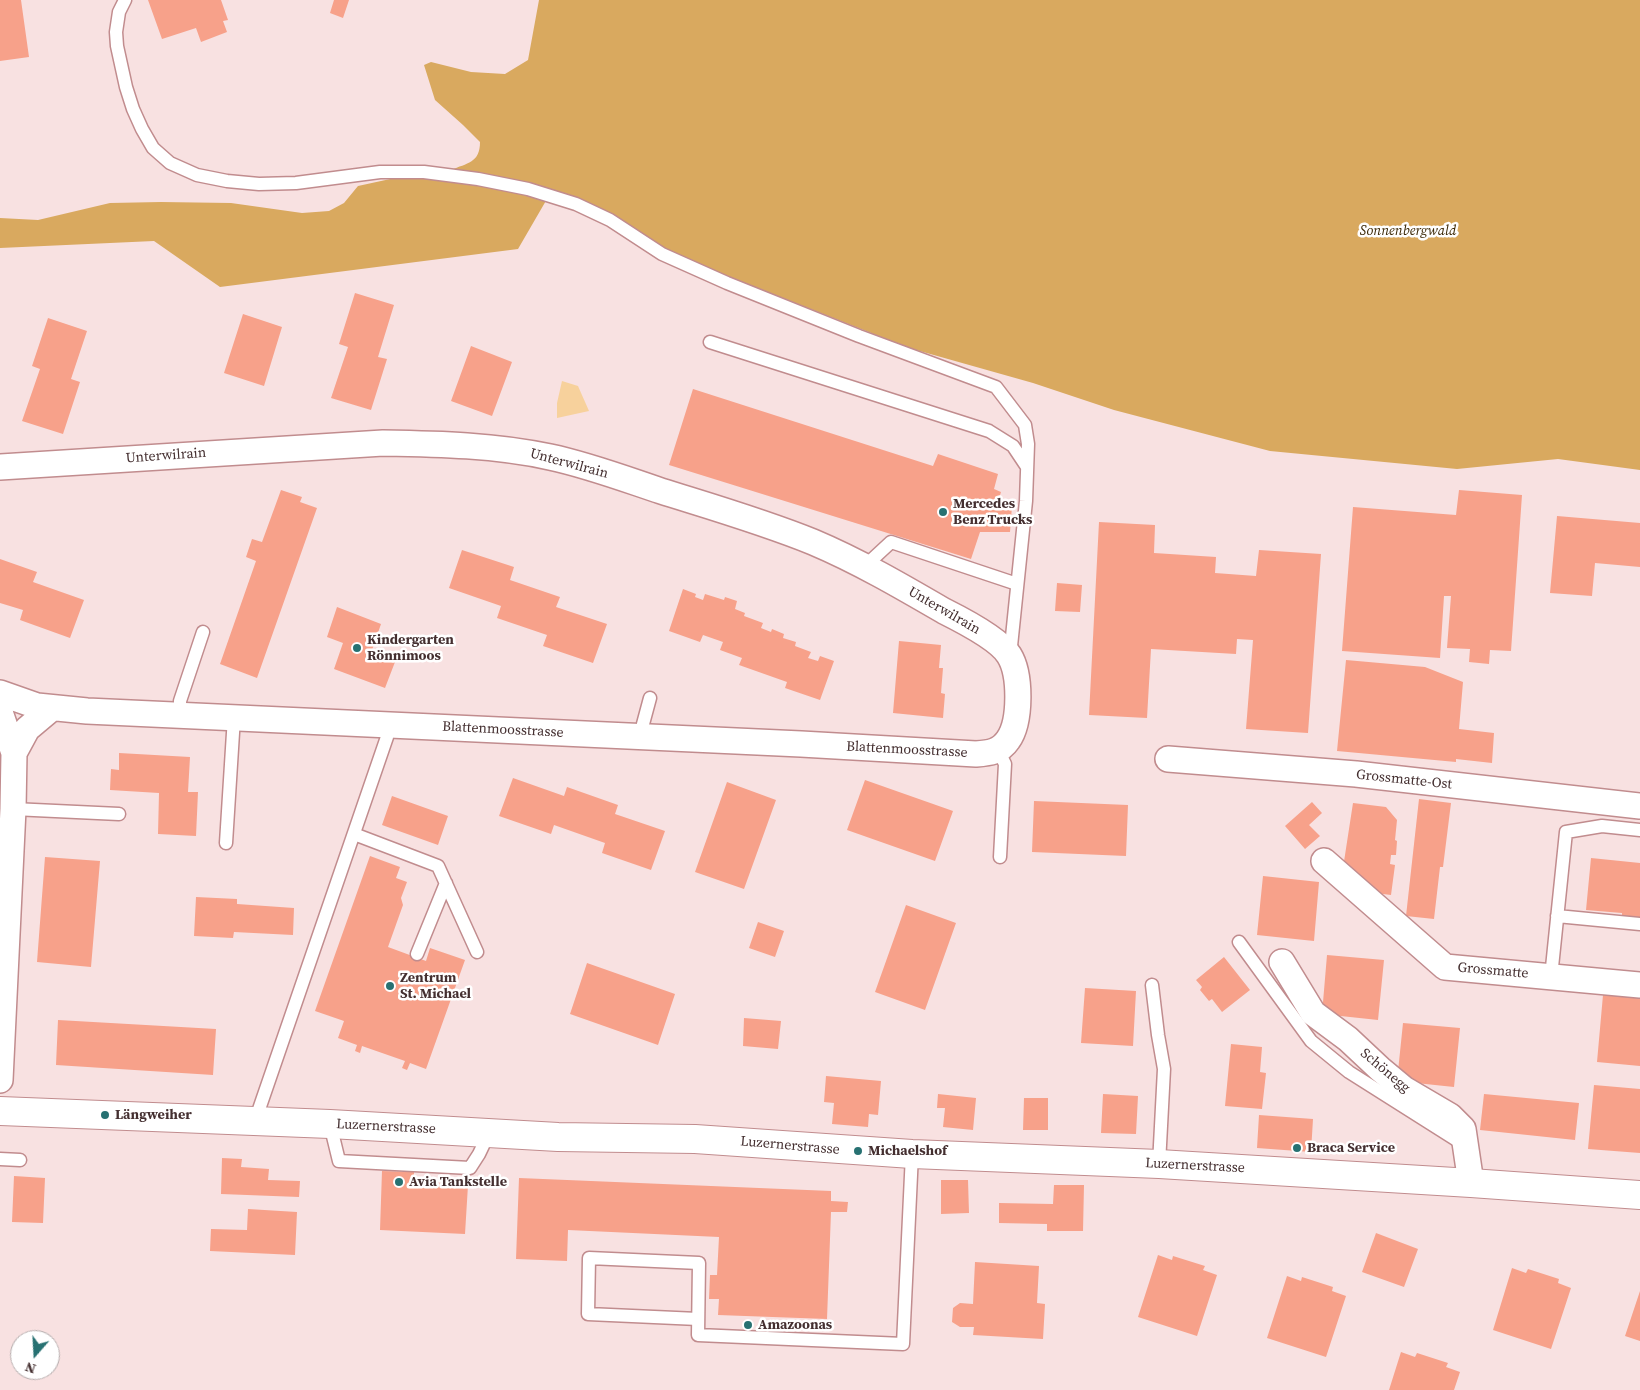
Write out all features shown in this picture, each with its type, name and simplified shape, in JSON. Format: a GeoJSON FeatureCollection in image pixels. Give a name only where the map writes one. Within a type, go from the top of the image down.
{"type":"FeatureCollection","features":[{"type":"Feature","properties":{"kind":"main road","name":"Luzernerstrasse"},"geometry":{"type":"LineString","coordinates":[[0,1110],[330,1124],[558,1137],[747,1142],[798,1148],[1159,1164],[1640,1195]]}},
{"type":"Feature","properties":{"kind":"street","name":"Unterwilrain"},"geometry":{"type":"LineString","coordinates":[[0,467],[383,443],[510,449],[572,463],[758,522],[813,542],[864,567],[977,630],[1001,646],[1010,656]]}},
{"type":"Feature","properties":{"kind":"street"},"geometry":{"type":"LineString","coordinates":[[1003,745],[1016,720],[1016,672],[1010,656]]}},
{"type":"Feature","properties":{"kind":"street","name":"Blattenmoosstrasse"},"geometry":{"type":"LineString","coordinates":[[0,693],[37,706],[52,708],[180,715],[976,754],[989,753],[1003,745]]}},
{"type":"Feature","properties":{"kind":"street"},"geometry":{"type":"LineString","coordinates":[[14,753],[27,729],[52,708]]}},
{"type":"Feature","properties":{"kind":"street"},"geometry":{"type":"LineString","coordinates":[[0,712],[14,753],[13,809],[4,887],[0,1080]]}},
{"type":"Feature","properties":{"kind":"street","name":"Grossmatte-Ost"},"geometry":{"type":"LineString","coordinates":[[1168,759],[1356,774],[1640,806]]}},
{"type":"Feature","properties":{"kind":"street","name":"Grossmatte"},"geometry":{"type":"LineString","coordinates":[[1324,861],[1445,967],[1640,985]]}},
{"type":"Feature","properties":{"kind":"street","name":"Schönegg"},"geometry":{"type":"LineString","coordinates":[[1282,962],[1313,1013],[1348,1039],[1404,1089],[1450,1116],[1463,1129],[1471,1183]]}},
{"type":"Feature","properties":{"kind":"lane"},"geometry":{"type":"LineString","coordinates":[[125,0],[119,12],[116,32],[117,46],[133,109],[142,130],[153,148],[170,163],[197,175],[227,181],[259,184],[296,183],[380,172],[424,172],[478,179],[528,189],[576,204],[610,220],[662,254],[727,283],[996,387],[1025,425],[1028,444],[1026,501],[1010,656]]}},
{"type":"Feature","properties":{"kind":"lane"},"geometry":{"type":"LineString","coordinates":[[710,342],[989,431],[1013,446],[1027,467]]}},
{"type":"Feature","properties":{"kind":"lane"},"geometry":{"type":"LineString","coordinates":[[864,567],[891,542],[1017,584]]}},
{"type":"Feature","properties":{"kind":"lane"},"geometry":{"type":"LineString","coordinates":[[180,715],[180,701],[203,632]]}},
{"type":"Feature","properties":{"kind":"lane"},"geometry":{"type":"LineString","coordinates":[[642,737],[643,724],[650,698]]}},
{"type":"Feature","properties":{"kind":"lane"},"geometry":{"type":"LineString","coordinates":[[226,843],[234,717]]}},
{"type":"Feature","properties":{"kind":"lane"},"geometry":{"type":"LineString","coordinates":[[255,1121],[387,737],[388,725]]}},
{"type":"Feature","properties":{"kind":"lane"},"geometry":{"type":"LineString","coordinates":[[1000,857],[1005,764],[1003,745]]}},
{"type":"Feature","properties":{"kind":"lane"},"geometry":{"type":"LineString","coordinates":[[13,809],[119,814]]}},
{"type":"Feature","properties":{"kind":"lane"},"geometry":{"type":"LineString","coordinates":[[1551,977],[1566,832],[1602,826],[1640,830]]}},
{"type":"Feature","properties":{"kind":"lane"},"geometry":{"type":"LineString","coordinates":[[354,834],[438,866],[477,952]]}},
{"type":"Feature","properties":{"kind":"lane"},"geometry":{"type":"LineString","coordinates":[[417,954],[446,883]]}},
{"type":"Feature","properties":{"kind":"lane"},"geometry":{"type":"LineString","coordinates":[[1557,916],[1640,924]]}},
{"type":"Feature","properties":{"kind":"lane"},"geometry":{"type":"LineString","coordinates":[[1240,942],[1311,1041],[1349,1072],[1466,1146]]}},
{"type":"Feature","properties":{"kind":"lane"},"geometry":{"type":"LineString","coordinates":[[1152,985],[1164,1069],[1159,1164]]}},
{"type":"Feature","properties":{"kind":"lane"},"geometry":{"type":"LineString","coordinates":[[330,1124],[339,1161],[470,1168],[489,1133]]}},
{"type":"Feature","properties":{"kind":"lane"},"geometry":{"type":"LineString","coordinates":[[698,1319],[588,1314],[590,1258],[699,1263],[698,1335],[903,1344],[912,1154]]}},
{"type":"Feature","properties":{"kind":"lane"},"geometry":{"type":"LineString","coordinates":[[0,1159],[20,1160]]}},
{"type":"Feature","properties":{"kind":"shaded area"},"geometry":{"type":"Polygon","coordinates":[[[562,381],[578,386],[589,411],[557,418],[557,403],[562,381]]]}},
{"type":"Feature","properties":{"kind":"green space","name":"Sonnenbergwald"},"geometry":{"type":"Polygon","coordinates":[[[539,0],[1640,0],[1640,470],[1558,459],[1457,469],[1270,451],[1114,410],[1033,383],[909,348],[669,251],[622,222],[451,170],[472,161],[478,154],[480,142],[435,100],[424,65],[431,62],[471,72],[505,74],[528,60],[539,0]]]}},
{"type":"Feature","properties":{"kind":"green space"},"geometry":{"type":"Polygon","coordinates":[[[404,176],[457,181],[547,199],[518,249],[220,287],[154,241],[0,248],[0,218],[38,220],[110,203],[231,203],[302,213],[329,211],[344,203],[358,186],[404,176]]]}},
{"type":"Feature","properties":{"kind":"building"},"geometry":{"type":"Polygon","coordinates":[[[0,0],[21,0],[29,57],[0,61],[0,0]]]}},
{"type":"Feature","properties":{"kind":"building"},"geometry":{"type":"Polygon","coordinates":[[[148,0],[221,0],[228,20],[223,21],[227,32],[201,42],[196,28],[162,39],[148,0]]]}},
{"type":"Feature","properties":{"kind":"building"},"geometry":{"type":"Polygon","coordinates":[[[334,0],[349,0],[343,18],[330,13],[334,0]]]}},
{"type":"Feature","properties":{"kind":"building"},"geometry":{"type":"Polygon","coordinates":[[[355,293],[394,305],[378,357],[387,359],[371,410],[331,398],[348,347],[339,344],[355,293]]]}},
{"type":"Feature","properties":{"kind":"building"},"geometry":{"type":"Polygon","coordinates":[[[243,314],[282,327],[264,386],[224,373],[243,314]]]}},
{"type":"Feature","properties":{"kind":"building"},"geometry":{"type":"Polygon","coordinates":[[[48,318],[87,331],[71,379],[80,382],[63,434],[22,421],[40,369],[32,366],[48,318]]]}},
{"type":"Feature","properties":{"kind":"building"},"geometry":{"type":"Polygon","coordinates":[[[471,346],[512,362],[492,416],[451,401],[471,346]]]}},
{"type":"Feature","properties":{"kind":"building"},"geometry":{"type":"Polygon","coordinates":[[[693,389],[933,466],[938,454],[998,474],[994,489],[1001,492],[998,502],[1012,506],[1010,532],[980,532],[971,559],[669,465],[693,389]]]}},
{"type":"Feature","properties":{"kind":"building"},"geometry":{"type":"Polygon","coordinates":[[[281,490],[302,497],[300,502],[317,508],[257,678],[220,664],[256,561],[246,557],[252,539],[262,542],[281,490]]]}},
{"type":"Feature","properties":{"kind":"building"},"geometry":{"type":"Polygon","coordinates":[[[1459,490],[1522,495],[1511,651],[1490,650],[1489,664],[1469,662],[1470,649],[1447,648],[1451,596],[1444,596],[1440,658],[1342,651],[1353,507],[1456,515],[1459,490]]]}},
{"type":"Feature","properties":{"kind":"building"},"geometry":{"type":"Polygon","coordinates":[[[1557,516],[1640,523],[1640,567],[1595,563],[1592,596],[1550,593],[1557,516]]]}},
{"type":"Feature","properties":{"kind":"building"},"geometry":{"type":"Polygon","coordinates":[[[1099,522],[1155,525],[1154,553],[1216,557],[1215,573],[1256,576],[1259,550],[1321,554],[1308,733],[1246,729],[1253,640],[1237,639],[1236,654],[1151,649],[1147,718],[1089,715],[1099,522]]]}},
{"type":"Feature","properties":{"kind":"building"},"geometry":{"type":"Polygon","coordinates":[[[462,550],[514,567],[510,580],[560,597],[556,607],[607,624],[593,663],[543,646],[547,635],[497,618],[501,606],[449,588],[462,550]]]}},
{"type":"Feature","properties":{"kind":"building"},"geometry":{"type":"Polygon","coordinates":[[[0,559],[37,572],[33,582],[84,600],[70,638],[20,620],[23,610],[0,603],[0,559]]]}},
{"type":"Feature","properties":{"kind":"building"},"geometry":{"type":"Polygon","coordinates":[[[1057,583],[1082,585],[1080,612],[1055,611],[1057,583]]]}},
{"type":"Feature","properties":{"kind":"building"},"geometry":{"type":"Polygon","coordinates":[[[683,589],[696,594],[695,597],[703,600],[705,594],[724,600],[725,597],[737,601],[735,609],[745,613],[744,616],[763,623],[761,628],[771,632],[772,629],[784,634],[783,638],[796,642],[795,646],[811,652],[808,658],[818,661],[820,656],[834,661],[820,700],[785,688],[787,682],[739,665],[742,658],[720,650],[723,642],[703,635],[700,642],[669,631],[683,589]]]}},
{"type":"Feature","properties":{"kind":"building","name":"Kindergarten Rönnimoos"},"geometry":{"type":"Polygon","coordinates":[[[337,607],[381,624],[371,653],[395,662],[385,688],[334,669],[343,643],[327,637],[337,607]]]}},
{"type":"Feature","properties":{"kind":"building"},"geometry":{"type":"Polygon","coordinates":[[[899,641],[941,645],[939,668],[943,668],[941,693],[945,694],[943,718],[893,713],[899,641]]]}},
{"type":"Feature","properties":{"kind":"building"},"geometry":{"type":"Polygon","coordinates":[[[1346,660],[1425,667],[1463,682],[1459,729],[1494,733],[1492,763],[1456,759],[1456,762],[1337,751],[1346,660]]]}},
{"type":"Feature","properties":{"kind":"building"},"geometry":{"type":"Polygon","coordinates":[[[119,753],[190,757],[188,792],[198,792],[196,836],[158,834],[159,793],[110,790],[111,769],[119,770],[119,753]]]}},
{"type":"Feature","properties":{"kind":"building"},"geometry":{"type":"Polygon","coordinates":[[[513,778],[564,796],[567,787],[618,805],[615,814],[665,831],[651,870],[602,853],[605,843],[554,825],[551,834],[499,816],[513,778]]]}},
{"type":"Feature","properties":{"kind":"building"},"geometry":{"type":"Polygon","coordinates":[[[865,780],[953,811],[935,861],[847,830],[865,780]]]}},
{"type":"Feature","properties":{"kind":"building"},"geometry":{"type":"Polygon","coordinates":[[[727,782],[776,800],[744,889],[695,872],[727,782]]]}},
{"type":"Feature","properties":{"kind":"building"},"geometry":{"type":"Polygon","coordinates":[[[392,796],[448,816],[438,845],[382,825],[392,796]]]}},
{"type":"Feature","properties":{"kind":"building"},"geometry":{"type":"Polygon","coordinates":[[[1419,799],[1451,803],[1443,867],[1440,867],[1434,919],[1406,916],[1419,799]]]}},
{"type":"Feature","properties":{"kind":"building"},"geometry":{"type":"Polygon","coordinates":[[[1034,801],[1128,805],[1126,856],[1032,852],[1034,801]]]}},
{"type":"Feature","properties":{"kind":"building"},"geometry":{"type":"Polygon","coordinates":[[[1312,802],[1322,813],[1309,825],[1320,836],[1305,849],[1285,826],[1312,802]]]}},
{"type":"Feature","properties":{"kind":"building"},"geometry":{"type":"Polygon","coordinates":[[[1353,803],[1386,807],[1397,820],[1396,855],[1391,855],[1390,864],[1395,865],[1391,895],[1375,893],[1343,868],[1353,803]]]}},
{"type":"Feature","properties":{"kind":"building","name":"Zentrum St. Michael"},"geometry":{"type":"Polygon","coordinates":[[[370,856],[400,867],[396,878],[407,882],[401,898],[403,905],[388,947],[426,961],[430,948],[465,960],[426,1069],[410,1063],[407,1070],[402,1068],[405,1061],[362,1046],[360,1053],[355,1051],[357,1045],[338,1038],[344,1021],[315,1011],[370,856]]]}},
{"type":"Feature","properties":{"kind":"building"},"geometry":{"type":"Polygon","coordinates":[[[45,857],[100,861],[91,967],[37,962],[45,857]]]}},
{"type":"Feature","properties":{"kind":"building"},"geometry":{"type":"Polygon","coordinates":[[[1591,858],[1640,863],[1640,922],[1622,920],[1622,913],[1586,910],[1591,858]]]}},
{"type":"Feature","properties":{"kind":"building"},"geometry":{"type":"Polygon","coordinates":[[[1263,876],[1319,882],[1314,941],[1257,935],[1263,876]]]}},
{"type":"Feature","properties":{"kind":"building"},"geometry":{"type":"Polygon","coordinates":[[[196,897],[237,899],[237,904],[294,908],[293,935],[234,932],[233,938],[194,936],[196,897]]]}},
{"type":"Feature","properties":{"kind":"building"},"geometry":{"type":"Polygon","coordinates":[[[906,905],[956,923],[925,1010],[875,992],[906,905]]]}},
{"type":"Feature","properties":{"kind":"building"},"geometry":{"type":"Polygon","coordinates":[[[758,922],[784,931],[775,957],[749,948],[758,922]]]}},
{"type":"Feature","properties":{"kind":"building"},"geometry":{"type":"Polygon","coordinates":[[[1327,955],[1384,960],[1378,1020],[1322,1014],[1327,955]]]}},
{"type":"Feature","properties":{"kind":"building"},"geometry":{"type":"Polygon","coordinates":[[[1224,957],[1250,990],[1222,1012],[1212,999],[1209,1001],[1200,990],[1202,987],[1196,980],[1224,957]]]}},
{"type":"Feature","properties":{"kind":"building"},"geometry":{"type":"Polygon","coordinates":[[[587,963],[675,994],[658,1045],[570,1014],[587,963]]]}},
{"type":"Feature","properties":{"kind":"building"},"geometry":{"type":"Polygon","coordinates":[[[1085,988],[1136,991],[1133,1046],[1081,1043],[1085,988]]]}},
{"type":"Feature","properties":{"kind":"building"},"geometry":{"type":"Polygon","coordinates":[[[1603,995],[1640,998],[1640,1066],[1597,1062],[1603,995]]]}},
{"type":"Feature","properties":{"kind":"building"},"geometry":{"type":"Polygon","coordinates":[[[744,1018],[781,1021],[778,1049],[743,1046],[744,1018]]]}},
{"type":"Feature","properties":{"kind":"building"},"geometry":{"type":"Polygon","coordinates":[[[58,1020],[216,1029],[213,1075],[56,1065],[58,1020]]]}},
{"type":"Feature","properties":{"kind":"building"},"geometry":{"type":"Polygon","coordinates":[[[1403,1023],[1460,1028],[1454,1087],[1397,1081],[1403,1023]]]}},
{"type":"Feature","properties":{"kind":"building"},"geometry":{"type":"Polygon","coordinates":[[[1231,1044],[1262,1047],[1260,1072],[1266,1073],[1262,1109],[1225,1106],[1231,1044]]]}},
{"type":"Feature","properties":{"kind":"building"},"geometry":{"type":"Polygon","coordinates":[[[826,1076],[881,1081],[878,1115],[869,1114],[868,1127],[832,1124],[834,1103],[824,1102],[826,1076]]]}},
{"type":"Feature","properties":{"kind":"building"},"geometry":{"type":"Polygon","coordinates":[[[1594,1085],[1640,1089],[1640,1153],[1588,1149],[1594,1085]]]}},
{"type":"Feature","properties":{"kind":"building"},"geometry":{"type":"Polygon","coordinates":[[[938,1094],[976,1098],[973,1130],[943,1127],[945,1108],[937,1108],[938,1094]]]}},
{"type":"Feature","properties":{"kind":"building"},"geometry":{"type":"Polygon","coordinates":[[[1103,1094],[1138,1096],[1136,1134],[1101,1133],[1103,1094]]]}},
{"type":"Feature","properties":{"kind":"building"},"geometry":{"type":"Polygon","coordinates":[[[1484,1094],[1579,1103],[1575,1140],[1480,1130],[1484,1094]]]}},
{"type":"Feature","properties":{"kind":"building"},"geometry":{"type":"Polygon","coordinates":[[[1024,1098],[1048,1098],[1048,1130],[1023,1130],[1024,1098]]]}},
{"type":"Feature","properties":{"kind":"building"},"geometry":{"type":"Polygon","coordinates":[[[1259,1115],[1313,1119],[1311,1152],[1257,1148],[1259,1115]]]}},
{"type":"Feature","properties":{"kind":"building"},"geometry":{"type":"Polygon","coordinates":[[[222,1158],[242,1159],[241,1167],[269,1169],[268,1180],[300,1181],[299,1197],[221,1194],[222,1158]]]}},
{"type":"Feature","properties":{"kind":"building"},"geometry":{"type":"Polygon","coordinates":[[[382,1171],[414,1172],[414,1182],[468,1185],[465,1234],[380,1230],[382,1171]]]}},
{"type":"Feature","properties":{"kind":"building"},"geometry":{"type":"Polygon","coordinates":[[[14,1176],[45,1178],[43,1223],[12,1222],[14,1176]]]}},
{"type":"Feature","properties":{"kind":"building"},"geometry":{"type":"Polygon","coordinates":[[[519,1178],[831,1191],[831,1201],[848,1202],[847,1212],[831,1212],[827,1319],[718,1315],[719,1299],[709,1299],[710,1275],[717,1275],[719,1237],[568,1230],[567,1261],[516,1259],[519,1178]]]}},
{"type":"Feature","properties":{"kind":"building"},"geometry":{"type":"Polygon","coordinates":[[[941,1180],[968,1180],[969,1213],[941,1214],[941,1180]]]}},
{"type":"Feature","properties":{"kind":"building"},"geometry":{"type":"Polygon","coordinates":[[[1054,1185],[1084,1185],[1083,1231],[1047,1231],[1047,1224],[999,1223],[999,1203],[1053,1204],[1054,1185]]]}},
{"type":"Feature","properties":{"kind":"building"},"geometry":{"type":"Polygon","coordinates":[[[248,1209],[297,1212],[295,1255],[210,1251],[211,1229],[247,1230],[248,1209]]]}},
{"type":"Feature","properties":{"kind":"building"},"geometry":{"type":"Polygon","coordinates":[[[1376,1233],[1418,1249],[1404,1287],[1362,1272],[1376,1233]]]}},
{"type":"Feature","properties":{"kind":"building"},"geometry":{"type":"Polygon","coordinates":[[[1158,1255],[1172,1260],[1173,1256],[1205,1266],[1203,1270],[1217,1275],[1197,1336],[1138,1317],[1158,1255]]]}},
{"type":"Feature","properties":{"kind":"building"},"geometry":{"type":"Polygon","coordinates":[[[975,1262],[1039,1266],[1037,1303],[1045,1304],[1043,1339],[973,1335],[974,1327],[960,1327],[952,1322],[953,1308],[960,1303],[973,1304],[975,1262]]]}},
{"type":"Feature","properties":{"kind":"building"},"geometry":{"type":"Polygon","coordinates":[[[1512,1268],[1526,1273],[1528,1269],[1559,1279],[1558,1283],[1571,1288],[1551,1349],[1493,1330],[1512,1268]]]}},
{"type":"Feature","properties":{"kind":"building"},"geometry":{"type":"Polygon","coordinates":[[[1287,1276],[1301,1281],[1302,1277],[1333,1287],[1332,1291],[1346,1296],[1326,1357],[1267,1338],[1287,1276]]]}},
{"type":"Feature","properties":{"kind":"building"},"geometry":{"type":"Polygon","coordinates":[[[1640,1291],[1640,1341],[1625,1336],[1640,1291]]]}},
{"type":"Feature","properties":{"kind":"building"},"geometry":{"type":"Polygon","coordinates":[[[1401,1352],[1415,1357],[1417,1353],[1448,1363],[1446,1367],[1460,1372],[1454,1390],[1389,1390],[1401,1352]]]}},
{"type":"Feature","properties":{"kind":"place","name":"Mercedes Benz Trucks"},"geometry":{"type":"Point","coordinates":[943,512]}},
{"type":"Feature","properties":{"kind":"place","name":"Kindergarten Rönnimoos"},"geometry":{"type":"Point","coordinates":[357,648]}},
{"type":"Feature","properties":{"kind":"place","name":"Zentrum St. Michael"},"geometry":{"type":"Point","coordinates":[390,986]}},
{"type":"Feature","properties":{"kind":"place","name":"Längweiher"},"geometry":{"type":"Point","coordinates":[105,1115]}},
{"type":"Feature","properties":{"kind":"place","name":"Braca Service"},"geometry":{"type":"Point","coordinates":[1297,1148]}},
{"type":"Feature","properties":{"kind":"place","name":"Michaelshof"},"geometry":{"type":"Point","coordinates":[858,1151]}},
{"type":"Feature","properties":{"kind":"place","name":"Avia Tankstelle"},"geometry":{"type":"Point","coordinates":[399,1182]}},
{"type":"Feature","properties":{"kind":"place","name":"Amazoonas"},"geometry":{"type":"Point","coordinates":[748,1325]}}]}
